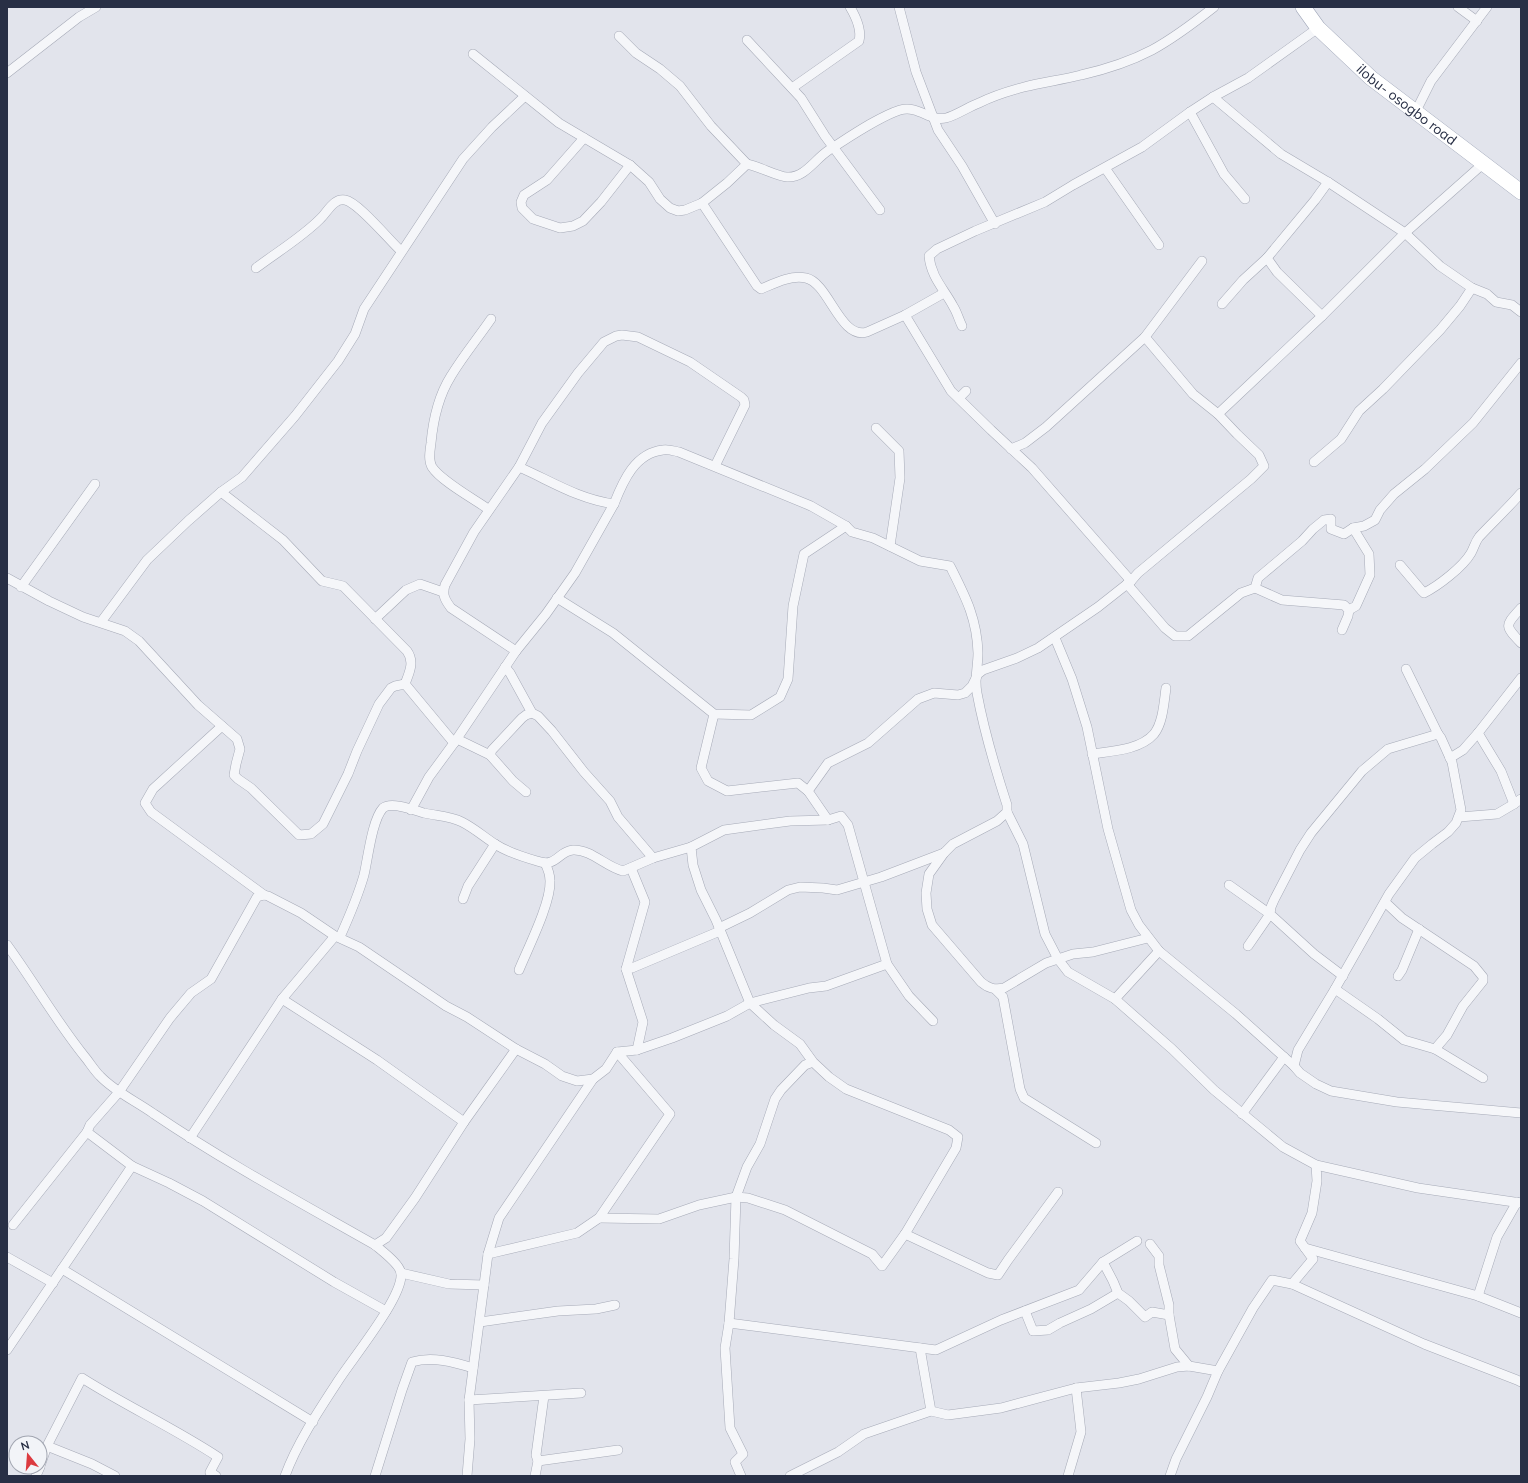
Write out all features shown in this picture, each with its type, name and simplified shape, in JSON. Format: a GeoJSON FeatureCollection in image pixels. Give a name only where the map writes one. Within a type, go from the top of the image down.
{"type":"FeatureCollection","features":[{"type":"Feature","properties":{"kind":"main road","name":"ilobu- osogbo road"},"geometry":{"type":"LineString","coordinates":[[1302,7],[1318,28],[1371,78],[1521,192]]}},
{"type":"Feature","properties":{"kind":"street"},"geometry":{"type":"LineString","coordinates":[[7,74],[79,17],[96,7]]}},
{"type":"Feature","properties":{"kind":"street"},"geometry":{"type":"LineString","coordinates":[[792,88],[859,41],[860,36],[858,25],[850,7]]}},
{"type":"Feature","properties":{"kind":"street"},"geometry":{"type":"LineString","coordinates":[[899,7],[916,72],[938,130],[962,166],[995,224]]}},
{"type":"Feature","properties":{"kind":"street"},"geometry":{"type":"LineString","coordinates":[[619,36],[636,53],[660,69],[680,86],[711,126],[747,164],[757,166],[786,178],[797,176],[808,169],[827,151],[871,124],[901,110],[916,109],[933,117],[940,119],[947,118],[980,102],[1024,87],[1081,75],[1114,65],[1143,54],[1162,44],[1214,7]]}},
{"type":"Feature","properties":{"kind":"street"},"geometry":{"type":"LineString","coordinates":[[1458,7],[1477,21]]}},
{"type":"Feature","properties":{"kind":"street"},"geometry":{"type":"LineString","coordinates":[[1416,112],[1431,81],[1487,7]]}},
{"type":"Feature","properties":{"kind":"street"},"geometry":{"type":"LineString","coordinates":[[962,326],[953,305],[935,278],[930,264],[929,256],[937,249],[975,231],[1045,202],[1073,185],[1142,148],[1190,112],[1213,97],[1248,78],[1318,28]]}},
{"type":"Feature","properties":{"kind":"street"},"geometry":{"type":"LineString","coordinates":[[747,40],[801,98],[834,147],[880,210]]}},
{"type":"Feature","properties":{"kind":"street"},"geometry":{"type":"LineString","coordinates":[[473,54],[559,123],[630,165],[649,182],[660,199],[670,208],[685,210],[702,203],[727,183],[747,164]]}},
{"type":"Feature","properties":{"kind":"street"},"geometry":{"type":"LineString","coordinates":[[101,622],[147,560],[170,537],[221,492],[242,476],[322,383],[355,334],[364,309],[463,159],[492,127],[525,96]]}},
{"type":"Feature","properties":{"kind":"street"},"geometry":{"type":"LineString","coordinates":[[1213,97],[1281,154],[1328,182],[1405,233],[1440,266],[1472,288],[1483,291],[1496,302],[1512,305],[1521,312]]}},
{"type":"Feature","properties":{"kind":"street"},"geometry":{"type":"LineString","coordinates":[[1190,112],[1224,174],[1245,199]]}},
{"type":"Feature","properties":{"kind":"street"},"geometry":{"type":"LineString","coordinates":[[584,138],[547,180],[524,195],[521,202],[522,208],[533,219],[560,228],[573,226],[583,221],[601,202],[630,165]]}},
{"type":"Feature","properties":{"kind":"street"},"geometry":{"type":"LineString","coordinates":[[1218,414],[1322,316],[1405,233],[1484,164]]}},
{"type":"Feature","properties":{"kind":"street"},"geometry":{"type":"LineString","coordinates":[[1105,168],[1159,244]]}},
{"type":"Feature","properties":{"kind":"street"},"geometry":{"type":"LineString","coordinates":[[1222,304],[1242,280],[1267,258],[1297,223],[1328,182]]}},
{"type":"Feature","properties":{"kind":"street"},"geometry":{"type":"LineString","coordinates":[[256,268],[320,219],[329,207],[338,200],[345,200],[355,204],[401,251]]}},
{"type":"Feature","properties":{"kind":"street"},"geometry":{"type":"LineString","coordinates":[[702,203],[757,286],[761,289],[788,279],[808,279],[824,293],[836,313],[854,331],[862,333],[905,316],[944,293]]}},
{"type":"Feature","properties":{"kind":"street"},"geometry":{"type":"LineString","coordinates":[[1267,258],[1277,272],[1322,316]]}},
{"type":"Feature","properties":{"kind":"street"},"geometry":{"type":"LineString","coordinates":[[1011,449],[1025,443],[1046,427],[1146,337],[1202,262]]}},
{"type":"Feature","properties":{"kind":"street"},"geometry":{"type":"LineString","coordinates":[[1314,462],[1340,439],[1359,411],[1408,364],[1440,330],[1460,306],[1472,288]]}},
{"type":"Feature","properties":{"kind":"street"},"geometry":{"type":"LineString","coordinates":[[905,316],[951,391],[1032,468],[1166,628],[1176,636],[1188,636],[1241,593],[1255,588],[1282,600],[1344,605],[1348,610],[1348,616],[1342,630]]}},
{"type":"Feature","properties":{"kind":"street"},"geometry":{"type":"LineString","coordinates":[[488,509],[441,476],[433,468],[430,457],[432,433],[442,393],[451,376],[492,319]]}},
{"type":"Feature","properties":{"kind":"street"},"geometry":{"type":"LineString","coordinates":[[516,651],[451,608],[446,601],[443,592],[458,558],[488,509],[519,467],[542,422],[578,373],[604,342],[616,336],[622,335],[638,337],[690,362],[744,400],[745,404],[715,466]]}},
{"type":"Feature","properties":{"kind":"street"},"geometry":{"type":"LineString","coordinates":[[808,791],[828,763],[868,743],[918,699],[934,693],[958,695],[965,693],[983,670],[1017,658],[1055,638],[1129,582],[1252,479],[1264,466],[1259,455],[1218,414],[1193,394],[1146,337]]}},
{"type":"Feature","properties":{"kind":"street"},"geometry":{"type":"LineString","coordinates":[[1255,588],[1258,578],[1302,542],[1313,529],[1324,520],[1331,519],[1331,529],[1344,534],[1353,528],[1364,526],[1375,520],[1380,510],[1394,494],[1425,469],[1473,423],[1521,363]]}},
{"type":"Feature","properties":{"kind":"street"},"geometry":{"type":"LineString","coordinates":[[959,398],[966,391]]}},
{"type":"Feature","properties":{"kind":"street"},"geometry":{"type":"LineString","coordinates":[[876,428],[899,451],[900,478],[890,546]]}},
{"type":"Feature","properties":{"kind":"street"},"geometry":{"type":"LineString","coordinates":[[411,810],[429,777],[516,651],[546,614],[575,573],[614,504],[624,479],[640,460],[656,451],[664,449],[679,452],[715,466],[750,482],[811,506],[846,526],[852,532],[873,538],[920,561],[950,566],[967,599],[974,620],[978,654],[975,680],[993,761],[1007,805],[1007,812],[1023,844],[1045,934],[1058,959],[1068,972],[1115,999],[1172,1049],[1214,1090],[1283,1147],[1316,1165],[1418,1188],[1519,1203],[1497,1237],[1478,1296]]}},
{"type":"Feature","properties":{"kind":"street"},"geometry":{"type":"LineString","coordinates":[[519,467],[570,492],[600,502],[614,504]]}},
{"type":"Feature","properties":{"kind":"street"},"geometry":{"type":"LineString","coordinates":[[21,587],[95,484]]}},
{"type":"Feature","properties":{"kind":"street"},"geometry":{"type":"LineString","coordinates":[[221,492],[283,540],[322,581],[343,586],[410,654],[412,664],[405,684]]}},
{"type":"Feature","properties":{"kind":"street"},"geometry":{"type":"LineString","coordinates":[[1400,565],[1424,593],[1429,591],[1449,576],[1470,555],[1478,539],[1521,492]]}},
{"type":"Feature","properties":{"kind":"street"},"geometry":{"type":"LineString","coordinates":[[557,598],[613,633],[714,714],[751,715],[780,696],[788,679],[793,606],[804,554],[846,526]]}},
{"type":"Feature","properties":{"kind":"street"},"geometry":{"type":"LineString","coordinates":[[1348,610],[1356,606],[1370,575],[1369,554],[1353,528]]}},
{"type":"Feature","properties":{"kind":"street"},"geometry":{"type":"LineString","coordinates":[[7,578],[21,587],[83,617],[125,631],[138,640],[198,705],[237,740],[240,744],[240,749],[234,775],[251,788],[299,835],[311,834],[323,824],[348,774],[379,704],[391,688],[405,684]]}},
{"type":"Feature","properties":{"kind":"street"},"geometry":{"type":"LineString","coordinates":[[376,619],[406,590],[420,584],[443,592]]}},
{"type":"Feature","properties":{"kind":"street"},"geometry":{"type":"LineString","coordinates":[[1521,608],[1508,623],[1508,626],[1510,631],[1521,643]]}},
{"type":"Feature","properties":{"kind":"street"},"geometry":{"type":"LineString","coordinates":[[1055,638],[1072,679],[1087,727],[1108,829],[1131,910],[1139,925],[1159,951],[1236,1014],[1300,1073],[1316,1084],[1331,1091],[1397,1102],[1521,1113]]}},
{"type":"Feature","properties":{"kind":"street"},"geometry":{"type":"LineString","coordinates":[[505,667],[510,673],[532,713],[538,716],[552,731],[584,772],[606,796],[618,817],[653,858]]}},
{"type":"Feature","properties":{"kind":"street"},"geometry":{"type":"LineString","coordinates":[[1294,1066],[1298,1050],[1343,976],[1385,902],[1415,858],[1448,832],[1459,817],[1460,810],[1452,762],[1406,670]]}},
{"type":"Feature","properties":{"kind":"street"},"geometry":{"type":"LineString","coordinates":[[1450,758],[1462,750],[1478,734],[1521,678]]}},
{"type":"Feature","properties":{"kind":"street"},"geometry":{"type":"LineString","coordinates":[[405,684],[455,741],[490,755],[513,781],[526,792]]}},
{"type":"Feature","properties":{"kind":"street"},"geometry":{"type":"LineString","coordinates":[[1092,754],[1135,746],[1155,733],[1163,710],[1166,688]]}},
{"type":"Feature","properties":{"kind":"street"},"geometry":{"type":"LineString","coordinates":[[490,755],[492,750],[522,718],[532,713]]}},
{"type":"Feature","properties":{"kind":"street"},"geometry":{"type":"LineString","coordinates":[[714,714],[701,768],[708,782],[727,791],[798,784],[808,791],[828,820]]}},
{"type":"Feature","properties":{"kind":"street"},"geometry":{"type":"LineString","coordinates":[[222,726],[153,789],[145,803],[151,812],[264,895],[301,913],[338,937],[359,947],[446,1006],[467,1017],[516,1050],[545,1064],[562,1076],[577,1081],[593,1079]]}},
{"type":"Feature","properties":{"kind":"street"},"geometry":{"type":"LineString","coordinates":[[1248,946],[1270,914],[1270,907],[1300,850],[1311,833],[1362,772],[1388,749],[1438,734]]}},
{"type":"Feature","properties":{"kind":"street"},"geometry":{"type":"LineString","coordinates":[[1459,817],[1497,814],[1517,802],[1501,771],[1478,734]]}},
{"type":"Feature","properties":{"kind":"street"},"geometry":{"type":"LineString","coordinates":[[190,1138],[282,999],[338,937],[354,906],[362,881],[374,829],[382,810],[386,806],[392,805],[452,818],[483,834],[496,844],[524,857],[545,863],[552,862],[571,850],[578,850],[593,856],[618,870],[623,871],[653,858],[691,847],[724,830],[790,821],[828,820],[841,816],[848,825],[887,964],[909,996],[932,1022]]}},
{"type":"Feature","properties":{"kind":"street"},"geometry":{"type":"LineString","coordinates":[[1007,812],[997,821],[953,844],[944,853],[930,874],[926,893],[927,909],[932,925],[956,955],[981,982],[988,988],[996,990],[1004,988],[1046,963],[1073,954],[1093,952],[1148,938]]}},
{"type":"Feature","properties":{"kind":"street"},"geometry":{"type":"LineString","coordinates":[[463,899],[468,886],[496,844]]}},
{"type":"Feature","properties":{"kind":"street"},"geometry":{"type":"LineString","coordinates":[[599,1218],[659,1219],[699,1205],[736,1197],[748,1198],[785,1210],[872,1254],[882,1266],[905,1234],[956,1148],[958,1137],[949,1130],[846,1089],[829,1077],[813,1062],[800,1044],[774,1025],[750,1003],[719,928],[701,890],[693,865],[691,847]]}},
{"type":"Feature","properties":{"kind":"street"},"geometry":{"type":"LineString","coordinates":[[626,968],[632,968],[720,931],[719,928],[750,913],[788,890],[800,887],[837,890],[864,882],[944,853]]}},
{"type":"Feature","properties":{"kind":"street"},"geometry":{"type":"LineString","coordinates":[[518,970],[547,901],[550,873],[545,863]]}},
{"type":"Feature","properties":{"kind":"street"},"geometry":{"type":"LineString","coordinates":[[630,868],[645,902],[626,968],[643,1022],[636,1050]]}},
{"type":"Feature","properties":{"kind":"street"},"geometry":{"type":"LineString","coordinates":[[1229,885],[1270,914],[1314,954],[1343,976]]}},
{"type":"Feature","properties":{"kind":"street"},"geometry":{"type":"LineString","coordinates":[[13,1226],[87,1132],[90,1125],[119,1092],[170,1018],[191,993],[211,979],[257,897],[264,895]]}},
{"type":"Feature","properties":{"kind":"street"},"geometry":{"type":"LineString","coordinates":[[1385,902],[1402,918],[1474,966],[1483,977],[1483,981],[1463,1006],[1447,1035],[1435,1050]]}},
{"type":"Feature","properties":{"kind":"street"},"geometry":{"type":"LineString","coordinates":[[1398,976],[1402,970],[1419,929]]}},
{"type":"Feature","properties":{"kind":"street"},"geometry":{"type":"LineString","coordinates":[[7,945],[28,973],[51,1011],[74,1044],[100,1076],[119,1092],[246,1172],[375,1245],[397,1265],[401,1273],[398,1289],[386,1312],[337,1382],[293,1455],[285,1476]]}},
{"type":"Feature","properties":{"kind":"street"},"geometry":{"type":"LineString","coordinates":[[1115,999],[1159,951]]}},
{"type":"Feature","properties":{"kind":"street"},"geometry":{"type":"LineString","coordinates":[[617,1052],[636,1050],[727,1016],[750,1003],[810,988],[826,986],[887,964]]}},
{"type":"Feature","properties":{"kind":"street"},"geometry":{"type":"LineString","coordinates":[[1335,989],[1378,1019],[1404,1040],[1435,1050],[1483,1078]]}},
{"type":"Feature","properties":{"kind":"street"},"geometry":{"type":"LineString","coordinates":[[996,990],[1003,997],[1020,1089],[1024,1098],[1096,1144]]}},
{"type":"Feature","properties":{"kind":"street"},"geometry":{"type":"LineString","coordinates":[[282,999],[377,1060],[464,1122]]}},
{"type":"Feature","properties":{"kind":"street"},"geometry":{"type":"LineString","coordinates":[[375,1245],[386,1238],[464,1122],[516,1050]]}},
{"type":"Feature","properties":{"kind":"street"},"geometry":{"type":"LineString","coordinates":[[467,1476],[470,1439],[469,1400],[488,1254],[499,1218],[593,1079],[606,1069],[617,1052]]}},
{"type":"Feature","properties":{"kind":"street"},"geometry":{"type":"LineString","coordinates":[[488,1254],[577,1233],[599,1218],[670,1114],[617,1052]]}},
{"type":"Feature","properties":{"kind":"street"},"geometry":{"type":"LineString","coordinates":[[1242,1114],[1284,1057]]}},
{"type":"Feature","properties":{"kind":"street"},"geometry":{"type":"LineString","coordinates":[[741,1476],[734,1462],[743,1454],[730,1428],[725,1348],[729,1323],[734,1259],[736,1197],[747,1167],[760,1144],[775,1099],[781,1090],[805,1065],[813,1062]]}},
{"type":"Feature","properties":{"kind":"street"},"geometry":{"type":"LineString","coordinates":[[87,1132],[132,1166],[203,1200],[328,1278],[386,1312]]}},
{"type":"Feature","properties":{"kind":"street"},"geometry":{"type":"LineString","coordinates":[[1292,1284],[1313,1258],[1300,1241],[1312,1213],[1317,1180],[1316,1165]]}},
{"type":"Feature","properties":{"kind":"street"},"geometry":{"type":"LineString","coordinates":[[7,1350],[132,1166]]}},
{"type":"Feature","properties":{"kind":"street"},"geometry":{"type":"LineString","coordinates":[[905,1234],[988,1273],[998,1275],[1058,1192]]}},
{"type":"Feature","properties":{"kind":"street"},"geometry":{"type":"LineString","coordinates":[[729,1323],[936,1350],[1001,1320],[1079,1290],[1103,1262],[1137,1240]]}},
{"type":"Feature","properties":{"kind":"street"},"geometry":{"type":"LineString","coordinates":[[1150,1244],[1159,1256],[1159,1265],[1169,1305],[1169,1315],[1175,1349],[1189,1366]]}},
{"type":"Feature","properties":{"kind":"street"},"geometry":{"type":"LineString","coordinates":[[1305,1248],[1478,1296],[1521,1313]]}},
{"type":"Feature","properties":{"kind":"street"},"geometry":{"type":"LineString","coordinates":[[7,1257],[53,1283]]}},
{"type":"Feature","properties":{"kind":"street"},"geometry":{"type":"LineString","coordinates":[[1103,1262],[1118,1293],[1129,1301],[1144,1317],[1152,1312],[1169,1315]]}},
{"type":"Feature","properties":{"kind":"street"},"geometry":{"type":"LineString","coordinates":[[62,1270],[313,1422]]}},
{"type":"Feature","properties":{"kind":"street"},"geometry":{"type":"LineString","coordinates":[[401,1273],[449,1284],[484,1285]]}},
{"type":"Feature","properties":{"kind":"street"},"geometry":{"type":"LineString","coordinates":[[1170,1476],[1176,1459],[1207,1397],[1218,1371],[1253,1308],[1272,1280],[1292,1284],[1424,1344],[1521,1382]]}},
{"type":"Feature","properties":{"kind":"street"},"geometry":{"type":"LineString","coordinates":[[1025,1311],[1033,1331],[1048,1330],[1091,1309],[1118,1293]]}},
{"type":"Feature","properties":{"kind":"street"},"geometry":{"type":"LineString","coordinates":[[480,1322],[558,1311],[596,1309],[615,1305]]}},
{"type":"Feature","properties":{"kind":"street"},"geometry":{"type":"LineString","coordinates":[[920,1348],[931,1412]]}},
{"type":"Feature","properties":{"kind":"street"},"geometry":{"type":"LineString","coordinates":[[376,1476],[412,1362],[430,1360],[454,1362],[473,1368]]}},
{"type":"Feature","properties":{"kind":"street"},"geometry":{"type":"LineString","coordinates":[[790,1476],[838,1452],[864,1434],[931,1412],[948,1415],[1001,1408],[1076,1388],[1139,1379],[1177,1367],[1189,1366],[1218,1371]]}},
{"type":"Feature","properties":{"kind":"street"},"geometry":{"type":"LineString","coordinates":[[48,1444],[82,1378],[103,1392],[190,1439],[218,1457],[210,1472],[216,1476]]}},
{"type":"Feature","properties":{"kind":"street"},"geometry":{"type":"LineString","coordinates":[[1068,1476],[1081,1432],[1076,1388]]}},
{"type":"Feature","properties":{"kind":"street"},"geometry":{"type":"LineString","coordinates":[[469,1400],[581,1394]]}},
{"type":"Feature","properties":{"kind":"street"},"geometry":{"type":"LineString","coordinates":[[536,1476],[538,1461],[536,1455],[544,1396]]}},
{"type":"Feature","properties":{"kind":"street"},"geometry":{"type":"LineString","coordinates":[[48,1446],[92,1464],[115,1476]]}},
{"type":"Feature","properties":{"kind":"street"},"geometry":{"type":"LineString","coordinates":[[538,1461],[618,1450]]}}]}
